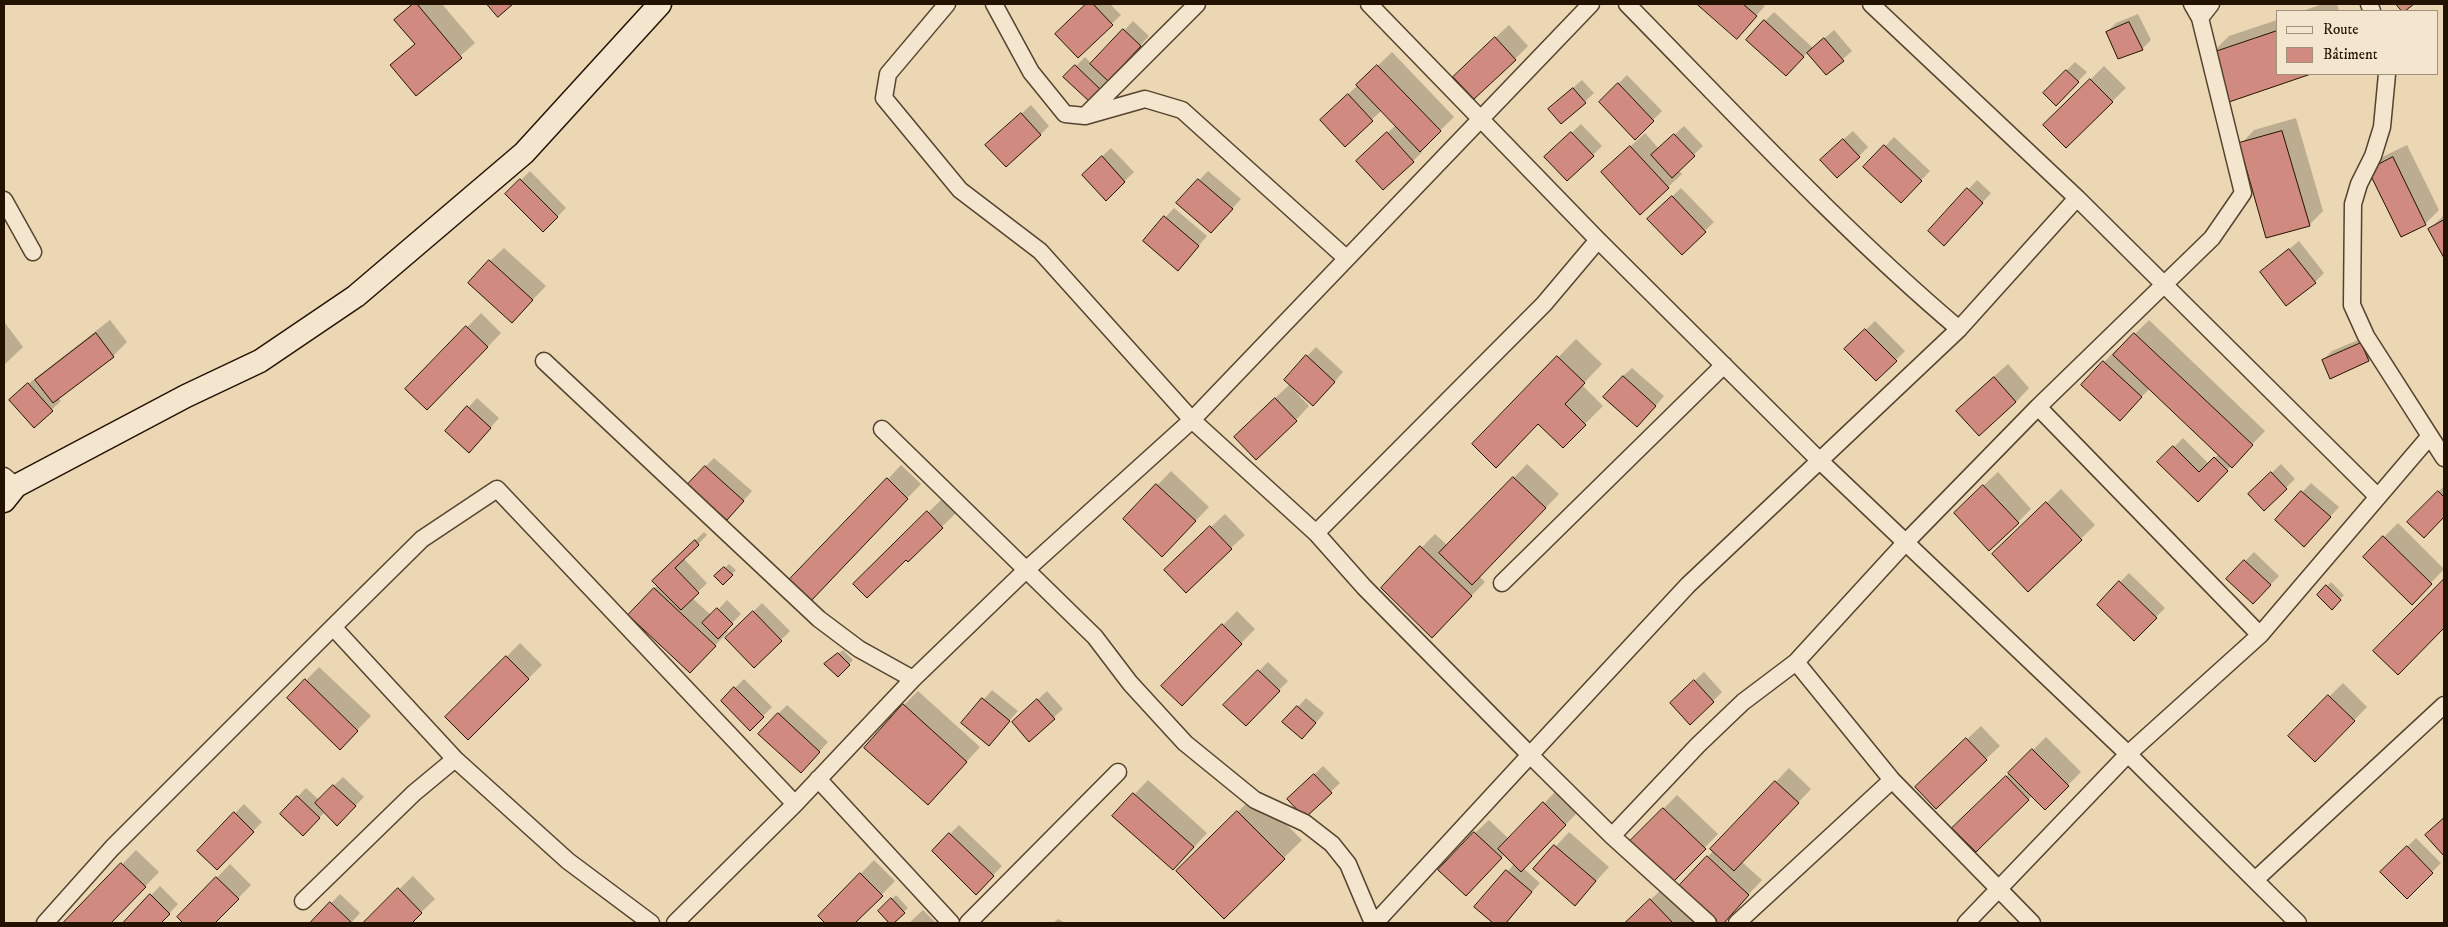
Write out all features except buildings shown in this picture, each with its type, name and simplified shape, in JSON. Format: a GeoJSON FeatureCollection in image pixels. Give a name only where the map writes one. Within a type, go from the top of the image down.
{"type":"FeatureCollection","features":[{"type":"Feature","properties":{"kind":"street"},"geometry":{"type":"LineString","coordinates":[[8,488],[186,396],[260,361],[356,296],[524,153],[660,4]]}},
{"type":"Feature","properties":{"kind":"street"},"geometry":{"type":"LineString","coordinates":[[947,4],[888,74],[884,98],[960,190],[1040,251],[1192,420],[1316,533],[1364,587],[1530,755],[1612,836],[1708,923]]}},
{"type":"Feature","properties":{"kind":"street"},"geometry":{"type":"LineString","coordinates":[[994,4],[1031,72],[1065,114],[1085,116],[1145,99],[1182,110],[1346,258]]}},
{"type":"Feature","properties":{"kind":"street"},"geometry":{"type":"LineString","coordinates":[[1085,116],[1197,4]]}},
{"type":"Feature","properties":{"kind":"street"},"geometry":{"type":"LineString","coordinates":[[1370,4],[1598,240],[1724,365],[1820,460],[2128,754],[2298,923]]}},
{"type":"Feature","properties":{"kind":"street"},"geometry":{"type":"LineString","coordinates":[[675,923],[795,804],[913,678],[1026,570],[1192,420],[1591,4]]}},
{"type":"Feature","properties":{"kind":"street"},"geometry":{"type":"LineString","coordinates":[[1627,4],[1815,195],[1911,289],[1958,329]]}},
{"type":"Feature","properties":{"kind":"street"},"geometry":{"type":"LineString","coordinates":[[1871,4],[2077,198],[2378,497]]}},
{"type":"Feature","properties":{"kind":"street"},"geometry":{"type":"LineString","coordinates":[[1612,836],[1698,744],[1742,702],[1796,662],[1906,542],[2038,407],[2212,238],[2243,193],[2196,11],[2211,4]]}},
{"type":"Feature","properties":{"kind":"street"},"geometry":{"type":"LineString","coordinates":[[2388,75],[2382,127],[2373,156],[2359,184],[2353,204],[2352,305],[2366,336],[2444,458]]}},
{"type":"Feature","properties":{"kind":"street"},"geometry":{"type":"LineString","coordinates":[[882,430],[1095,637],[1130,683],[1185,743],[1255,800],[1306,823],[1332,844],[1348,864],[1374,923],[1688,584],[1958,329],[2077,198]]}},
{"type":"Feature","properties":{"kind":"street"},"geometry":{"type":"LineString","coordinates":[[4,200],[33,252]]}},
{"type":"Feature","properties":{"kind":"street"},"geometry":{"type":"LineString","coordinates":[[1316,533],[1544,304],[1598,240]]}},
{"type":"Feature","properties":{"kind":"street"},"geometry":{"type":"LineString","coordinates":[[544,361],[819,619],[859,649],[913,678]]}},
{"type":"Feature","properties":{"kind":"street"},"geometry":{"type":"LineString","coordinates":[[1502,583],[1724,365]]}},
{"type":"Feature","properties":{"kind":"street"},"geometry":{"type":"LineString","coordinates":[[2038,407],[2260,635]]}},
{"type":"Feature","properties":{"kind":"street"},"geometry":{"type":"LineString","coordinates":[[1966,923],[2128,754],[2260,635],[2430,436]]}},
{"type":"Feature","properties":{"kind":"street"},"geometry":{"type":"LineString","coordinates":[[44,923],[112,848],[422,539],[497,489],[795,804]]}},
{"type":"Feature","properties":{"kind":"street"},"geometry":{"type":"LineString","coordinates":[[333,626],[455,759],[568,861],[651,923]]}},
{"type":"Feature","properties":{"kind":"street"},"geometry":{"type":"LineString","coordinates":[[1796,662],[1892,780],[2032,923]]}},
{"type":"Feature","properties":{"kind":"street"},"geometry":{"type":"LineString","coordinates":[[2255,880],[2444,705]]}},
{"type":"Feature","properties":{"kind":"street"},"geometry":{"type":"LineString","coordinates":[[303,901],[414,793],[455,759]]}},
{"type":"Feature","properties":{"kind":"street"},"geometry":{"type":"LineString","coordinates":[[968,923],[1118,772]]}},
{"type":"Feature","properties":{"kind":"street"},"geometry":{"type":"LineString","coordinates":[[818,780],[950,923]]}},
{"type":"Feature","properties":{"kind":"street"},"geometry":{"type":"LineString","coordinates":[[1737,923],[1892,780]]}}]}
